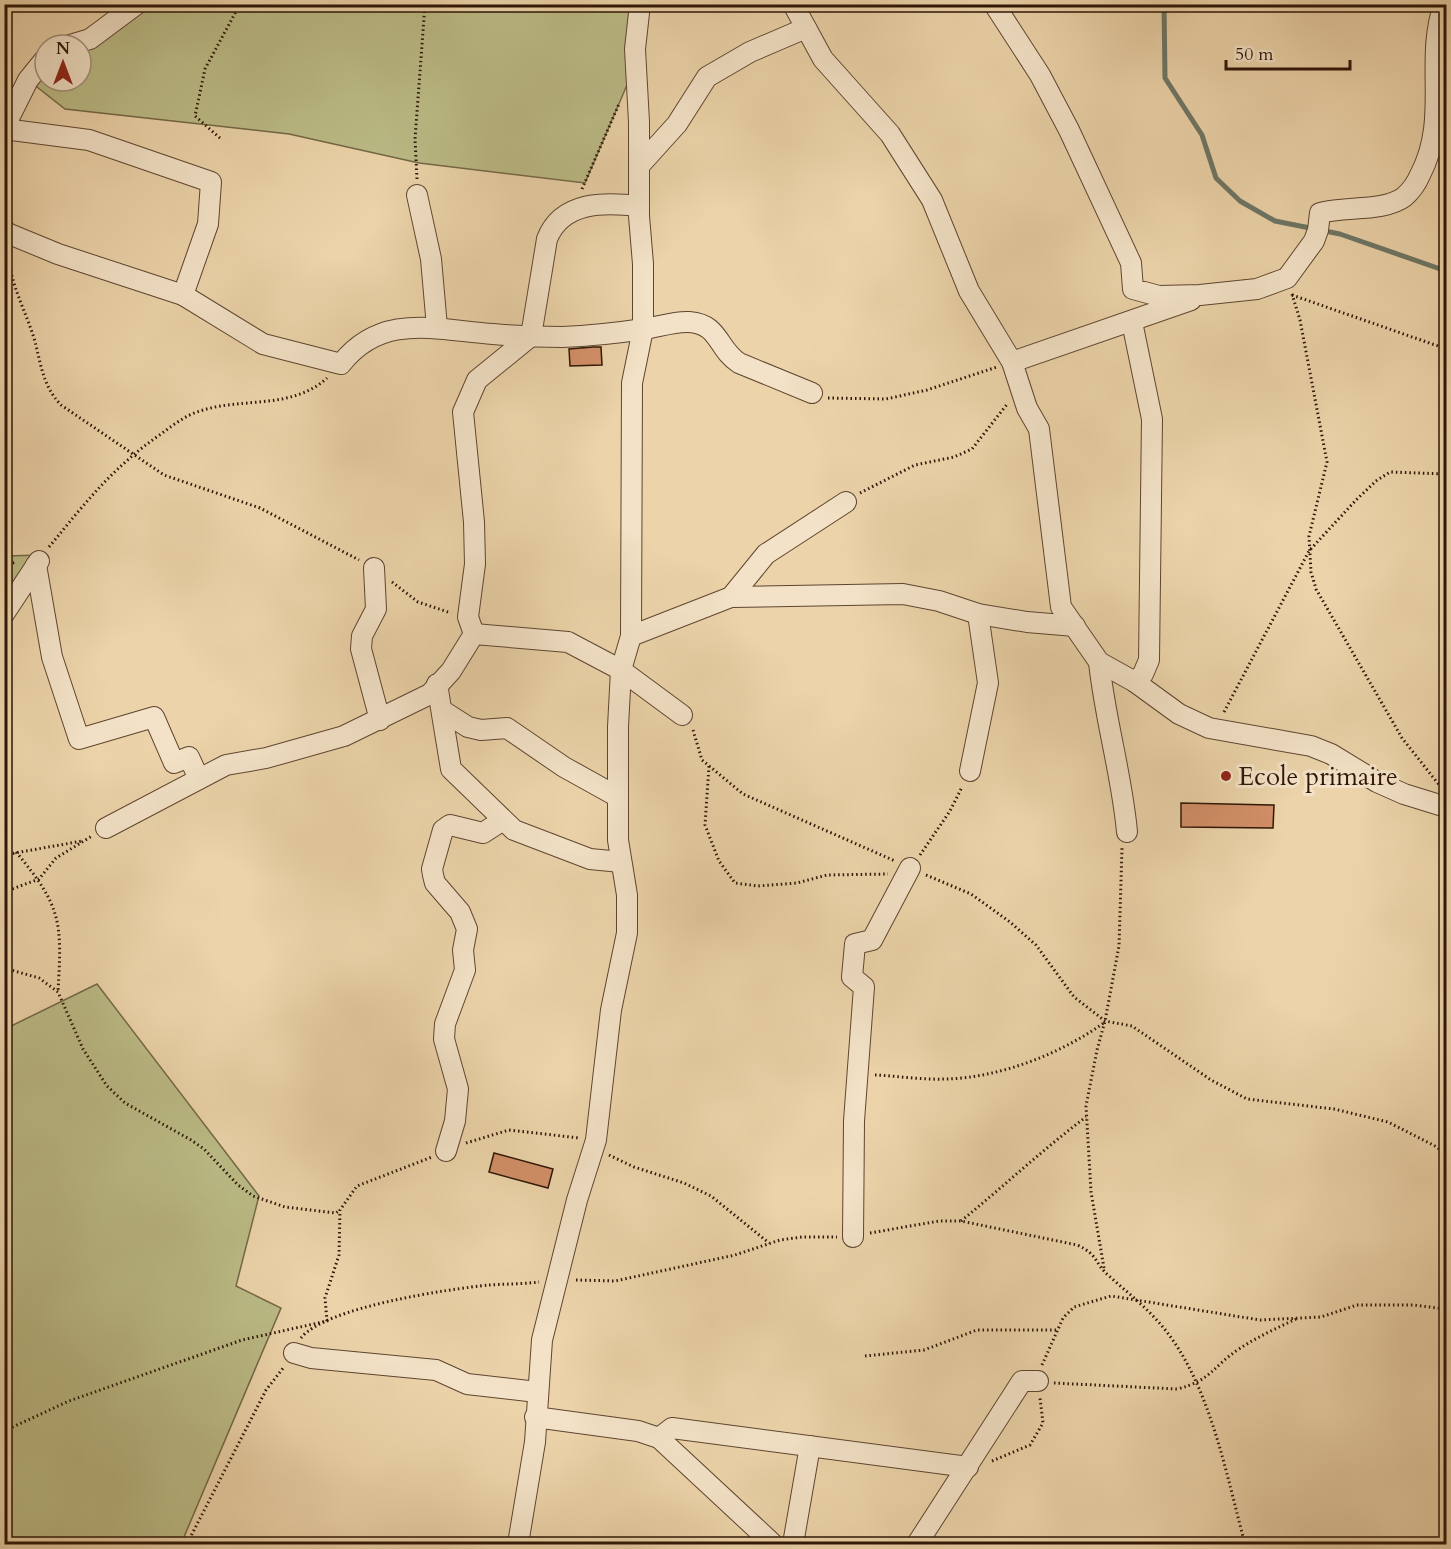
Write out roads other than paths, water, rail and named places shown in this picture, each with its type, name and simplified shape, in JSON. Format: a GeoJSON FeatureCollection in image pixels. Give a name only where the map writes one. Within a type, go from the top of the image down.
{"type":"FeatureCollection","features":[{"type":"Feature","properties":{"kind":"street"},"geometry":{"type":"LineString","coordinates":[[93,37],[137,4]]}},
{"type":"Feature","properties":{"kind":"street"},"geometry":{"type":"LineString","coordinates":[[518,1545],[535,1442],[542,1340],[577,1200],[596,1140],[611,1010],[627,933],[627,895],[621,862],[618,796],[621,670],[631,636],[633,383],[643,329],[643,264],[639,206],[640,165],[635,49],[640,4]]}},
{"type":"Feature","properties":{"kind":"street"},"geometry":{"type":"LineString","coordinates":[[793,4],[823,59],[837,78],[902,150],[932,200],[969,291],[1012,362],[1027,408],[1039,429],[1061,607],[1099,662],[1106,720],[1123,794],[1127,832]]}},
{"type":"Feature","properties":{"kind":"street"},"geometry":{"type":"LineString","coordinates":[[994,4],[1040,75],[1069,130],[1131,263],[1133,289],[1159,296],[1200,295],[1257,289],[1287,278],[1314,241],[1320,213],[1335,209],[1372,207],[1404,198],[1430,158],[1437,122],[1436,48],[1444,4]]}},
{"type":"Feature","properties":{"kind":"street"},"geometry":{"type":"LineString","coordinates":[[640,165],[677,124],[707,77],[750,52],[806,28]]}},
{"type":"Feature","properties":{"kind":"street"},"geometry":{"type":"LineString","coordinates":[[33,74],[4,128],[89,140],[211,182],[208,224],[183,295]]}},
{"type":"Feature","properties":{"kind":"street"},"geometry":{"type":"LineString","coordinates":[[417,195],[431,259],[437,327]]}},
{"type":"Feature","properties":{"kind":"street"},"geometry":{"type":"LineString","coordinates":[[106,828],[226,765],[266,758],[344,736],[380,720],[430,694],[451,671],[471,625],[475,564],[474,522],[464,412],[477,380],[531,336],[547,239],[553,224],[569,211],[602,204],[639,206]]}},
{"type":"Feature","properties":{"kind":"street"},"geometry":{"type":"LineString","coordinates":[[6,231],[58,254],[183,295],[263,344],[341,364],[353,349],[370,339],[413,327],[562,337],[688,322],[707,326],[715,331],[729,356],[812,393]]}},
{"type":"Feature","properties":{"kind":"street"},"geometry":{"type":"LineString","coordinates":[[1012,362],[1132,322],[1200,295]]}},
{"type":"Feature","properties":{"kind":"street"},"geometry":{"type":"LineString","coordinates":[[1132,322],[1152,419],[1149,660],[1143,674],[1135,682]]}},
{"type":"Feature","properties":{"kind":"street"},"geometry":{"type":"LineString","coordinates":[[731,597],[766,554],[846,502]]}},
{"type":"Feature","properties":{"kind":"street"},"geometry":{"type":"LineString","coordinates":[[4,614],[39,560],[52,657],[80,739],[154,717],[174,763],[189,757],[199,779]]}},
{"type":"Feature","properties":{"kind":"street"},"geometry":{"type":"LineString","coordinates":[[374,568],[376,609],[363,636],[361,649],[380,720]]}},
{"type":"Feature","properties":{"kind":"street"},"geometry":{"type":"LineString","coordinates":[[631,636],[731,597],[903,594],[939,601],[978,614],[1026,622],[1075,626]]}},
{"type":"Feature","properties":{"kind":"street"},"geometry":{"type":"LineString","coordinates":[[970,771],[988,683],[978,614]]}},
{"type":"Feature","properties":{"kind":"street"},"geometry":{"type":"LineString","coordinates":[[471,625],[568,642],[621,670],[682,715]]}},
{"type":"Feature","properties":{"kind":"street"},"geometry":{"type":"LineString","coordinates":[[1099,662],[1135,682],[1179,714],[1209,728],[1311,746],[1331,754],[1377,783],[1404,794],[1444,798]]}},
{"type":"Feature","properties":{"kind":"street"},"geometry":{"type":"LineString","coordinates":[[437,684],[451,769],[503,820],[514,830],[579,855],[601,862],[621,862]]}},
{"type":"Feature","properties":{"kind":"street"},"geometry":{"type":"LineString","coordinates":[[443,711],[468,727],[481,730],[507,728],[564,767],[618,796]]}},
{"type":"Feature","properties":{"kind":"street"},"geometry":{"type":"LineString","coordinates":[[446,1151],[455,1121],[458,1089],[444,1039],[445,1024],[465,970],[464,950],[467,929],[460,912],[435,884],[432,869],[443,830],[450,825],[483,833],[503,820]]}},
{"type":"Feature","properties":{"kind":"street"},"geometry":{"type":"LineString","coordinates":[[853,1237],[854,1121],[864,987],[852,977],[855,944],[872,940],[910,868]]}},
{"type":"Feature","properties":{"kind":"street"},"geometry":{"type":"LineString","coordinates":[[294,1353],[312,1358],[436,1370],[467,1384],[537,1392]]}},
{"type":"Feature","properties":{"kind":"street"},"geometry":{"type":"LineString","coordinates":[[917,1545],[1022,1381],[1038,1381]]}},
{"type":"Feature","properties":{"kind":"street"},"geometry":{"type":"LineString","coordinates":[[535,1417],[638,1431],[659,1438],[773,1545]]}},
{"type":"Feature","properties":{"kind":"street"},"geometry":{"type":"LineString","coordinates":[[659,1438],[672,1428],[968,1467]]}},
{"type":"Feature","properties":{"kind":"street"},"geometry":{"type":"LineString","coordinates":[[793,1545],[810,1446]]}},
{"type":"Feature","properties":{"kind":"waterway"},"geometry":{"type":"LineString","coordinates":[[1164,4],[1165,78],[1202,135],[1216,178],[1240,201],[1275,221],[1340,234],[1446,271]]}},
{"type":"Feature","properties":{"kind":"place","name":"Ecole primaire"},"geometry":{"type":"Point","coordinates":[1226,776]}}]}
